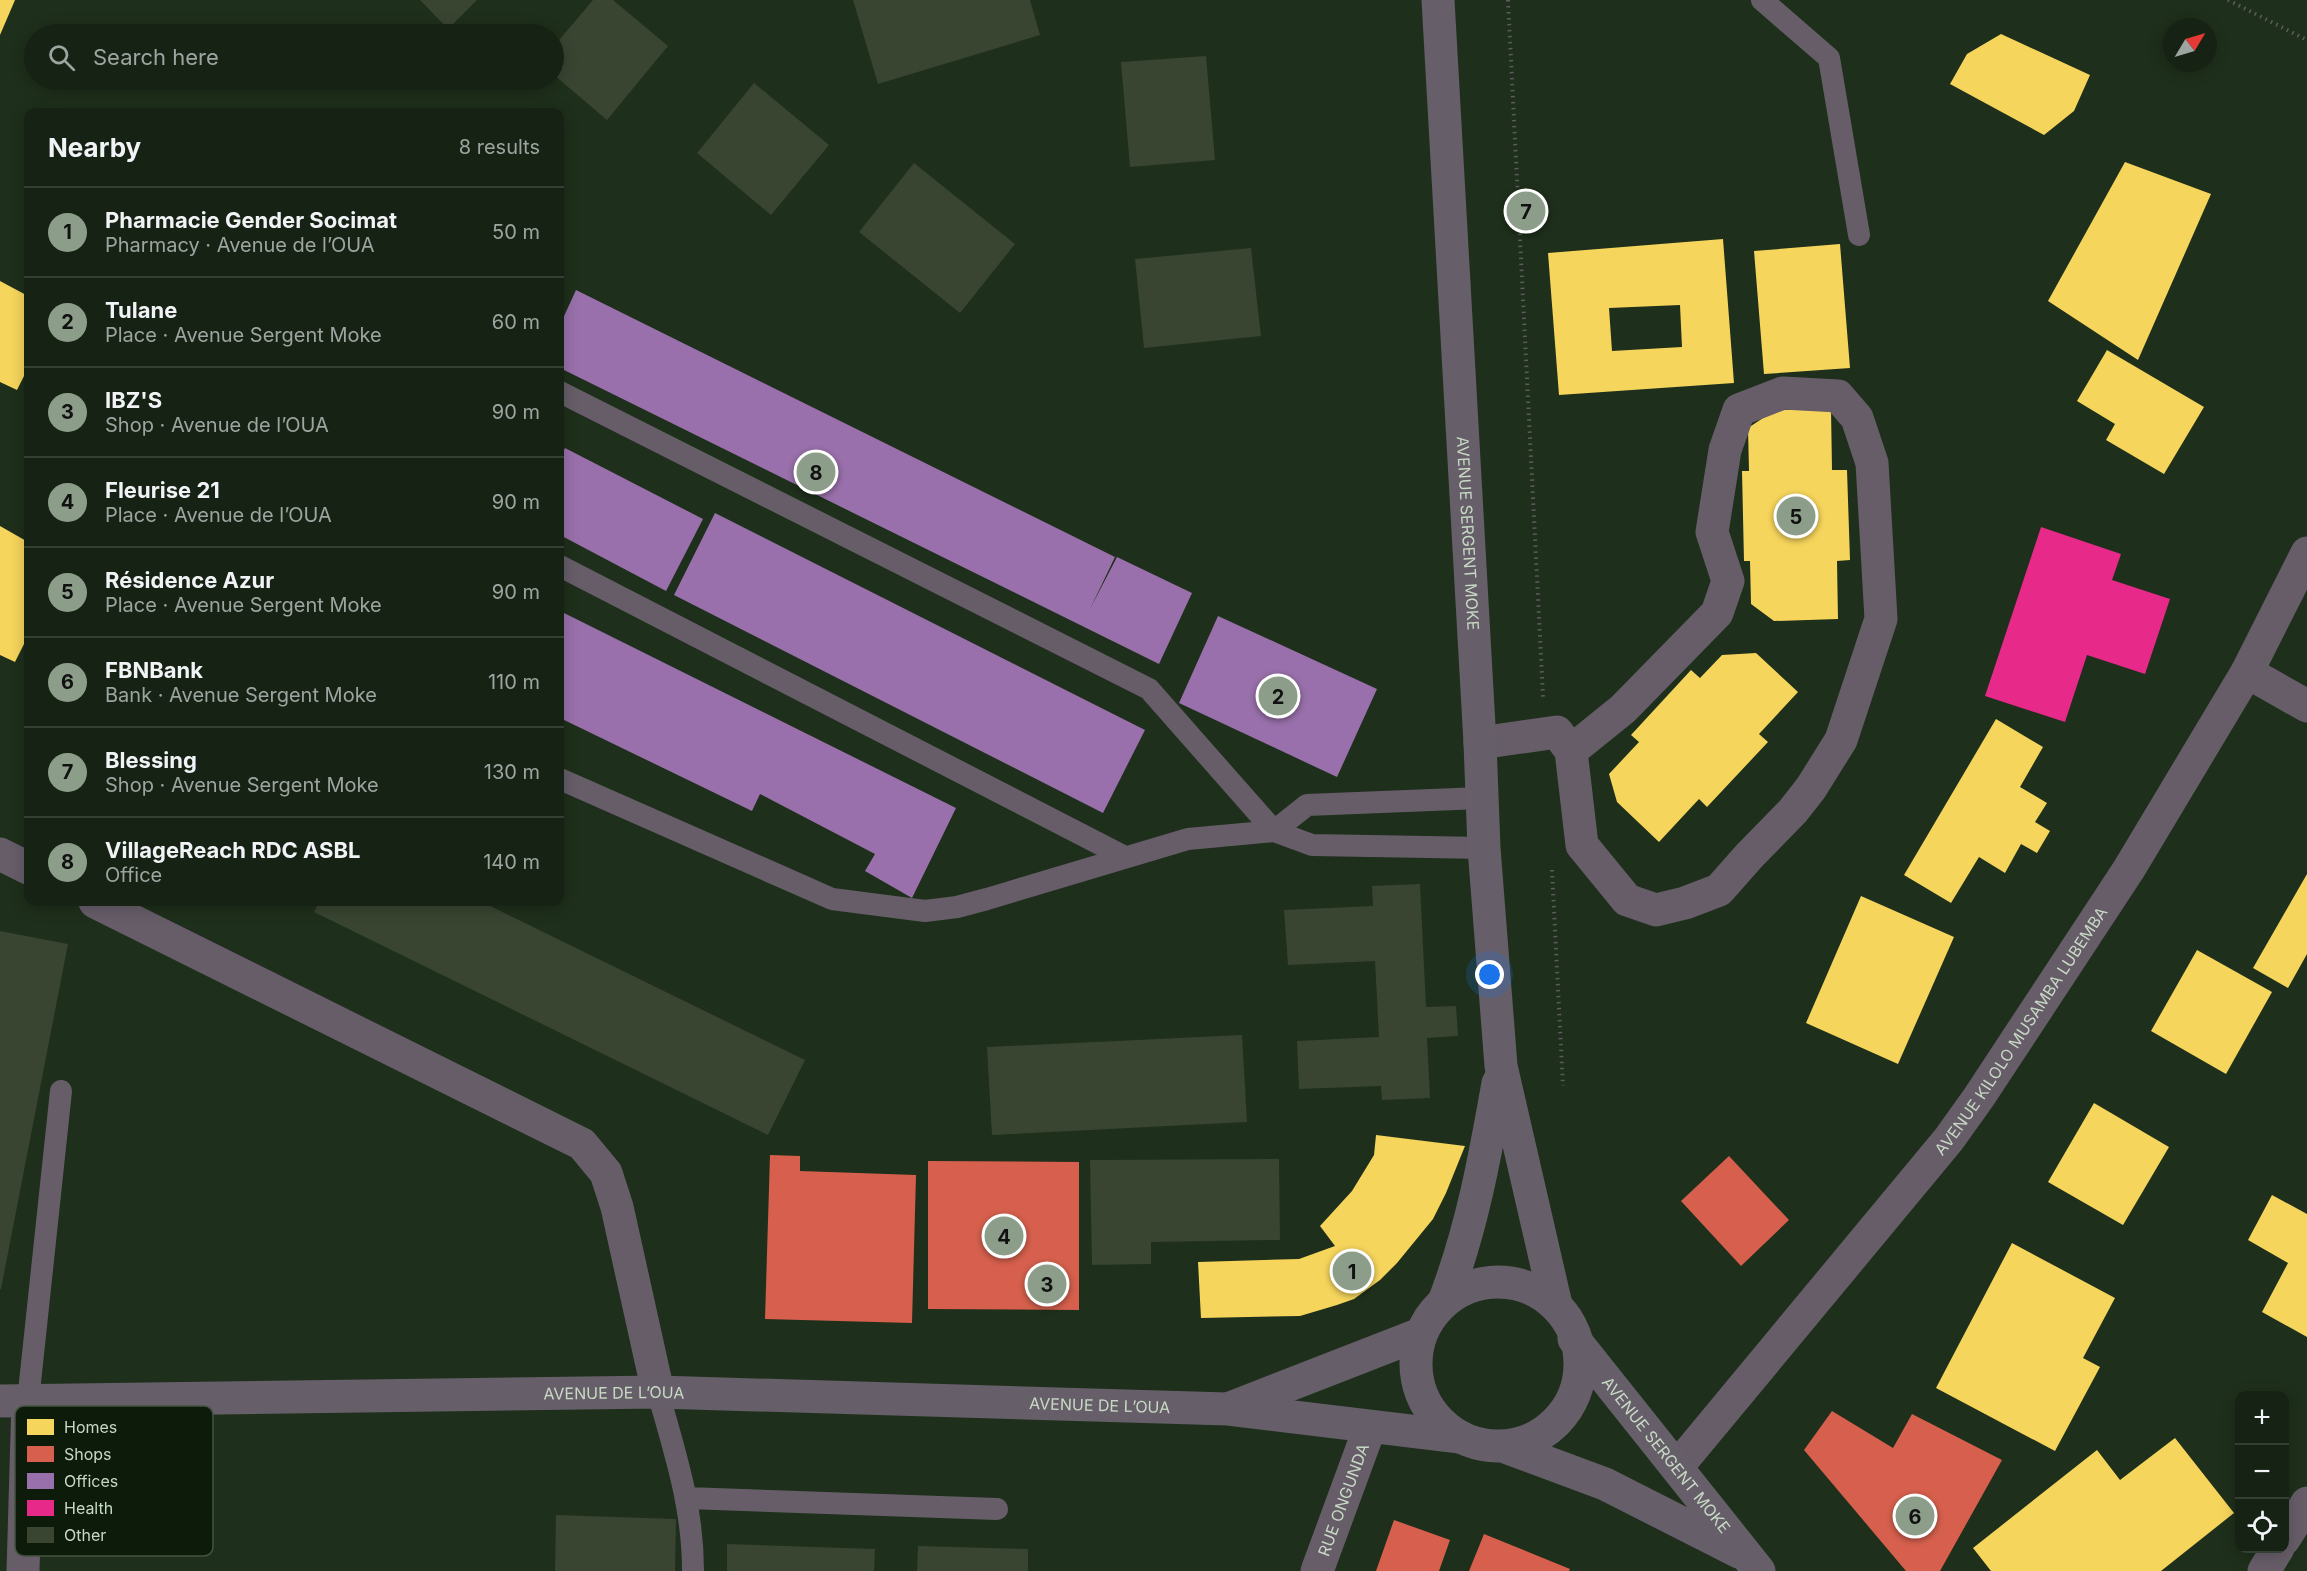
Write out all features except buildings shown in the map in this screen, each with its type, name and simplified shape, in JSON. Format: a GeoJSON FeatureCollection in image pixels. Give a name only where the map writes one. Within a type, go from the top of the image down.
{"type":"FeatureCollection","features":[{"type":"Feature","properties":{"kind":"main road","name":"AVENUE SERGENT MOKE"},"geometry":{"type":"LineString","coordinates":[[1438,0],[1480,743],[1481,798],[1501,1066],[1556,1305]]}},
{"type":"Feature","properties":{"kind":"main road","name":"AVENUE SERGENT MOKE"},"geometry":{"type":"LineString","coordinates":[[1445,1299],[1462,1255],[1481,1177],[1501,1066]]}},
{"type":"Feature","properties":{"kind":"main road"},"geometry":{"type":"LineString","coordinates":[[1508,1448],[1541,1437],[1566,1414],[1580,1382],[1571,1321],[1556,1305],[1531,1288],[1502,1281],[1472,1285],[1445,1299],[1430,1315],[1420,1334],[1414,1374],[1429,1412],[1460,1437],[1508,1448],[1605,1484],[1754,1564]]}},
{"type":"Feature","properties":{"kind":"main road","name":"AVENUE DE L’OUA"},"geometry":{"type":"LineString","coordinates":[[1228,1409],[1420,1334]]}},
{"type":"Feature","properties":{"kind":"main road","name":"AVENUE SERGENT MOKE"},"geometry":{"type":"LineString","coordinates":[[1574,1339],[1754,1564]]}},
{"type":"Feature","properties":{"kind":"main road","name":"AVENUE DE L’OUA"},"geometry":{"type":"LineString","coordinates":[[14,1401],[658,1392],[1228,1409],[1460,1437]]}},
{"type":"Feature","properties":{"kind":"street"},"geometry":{"type":"LineString","coordinates":[[1480,743],[1557,732],[1571,751],[1582,845],[1627,900],[1656,910],[1719,891],[1750,855],[1793,812],[1841,740],[1881,619],[1872,463],[1857,418],[1838,396],[1783,393],[1739,410],[1725,450],[1712,532],[1728,581],[1717,614],[1623,709],[1571,751]]}},
{"type":"Feature","properties":{"kind":"street","name":"AVENUE KILOLO MUSAMBA LUBEMBA"},"geometry":{"type":"LineString","coordinates":[[1677,1467],[1948,1139],[1979,1097],[2129,869],[2247,672],[2307,553]]}},
{"type":"Feature","properties":{"kind":"street"},"geometry":{"type":"LineString","coordinates":[[2247,672],[2307,706]]}},
{"type":"Feature","properties":{"kind":"street"},"geometry":{"type":"LineString","coordinates":[[0,854],[24,866]]}},
{"type":"Feature","properties":{"kind":"street"},"geometry":{"type":"LineString","coordinates":[[103,906],[582,1144],[606,1173],[617,1207],[658,1392]]}},
{"type":"Feature","properties":{"kind":"street"},"geometry":{"type":"LineString","coordinates":[[14,1401],[15,1418]]}},
{"type":"Feature","properties":{"kind":"street","name":"RUE ONGUNDA"},"geometry":{"type":"LineString","coordinates":[[1317,1571],[1370,1427]]}},
{"type":"Feature","properties":{"kind":"street"},"geometry":{"type":"LineString","coordinates":[[2289,1531],[2307,1503]]}},
{"type":"Feature","properties":{"kind":"street"},"geometry":{"type":"LineString","coordinates":[[2264,1571],[2275,1553]]}},
{"type":"Feature","properties":{"kind":"street"},"geometry":{"type":"LineString","coordinates":[[23,1556],[24,1571]]}},
{"type":"Feature","properties":{"kind":"lane"},"geometry":{"type":"LineString","coordinates":[[1762,0],[1829,58],[1859,236]]}},
{"type":"Feature","properties":{"kind":"lane"},"geometry":{"type":"LineString","coordinates":[[564,394],[1149,689],[1274,831]]}},
{"type":"Feature","properties":{"kind":"lane"},"geometry":{"type":"LineString","coordinates":[[564,568],[1125,857]]}},
{"type":"Feature","properties":{"kind":"lane"},"geometry":{"type":"LineString","coordinates":[[564,781],[832,899],[925,911],[957,907],[1188,839],[1274,831],[1312,844],[1484,848]]}},
{"type":"Feature","properties":{"kind":"lane"},"geometry":{"type":"LineString","coordinates":[[1274,831],[1307,805],[1481,798]]}},
{"type":"Feature","properties":{"kind":"lane"},"geometry":{"type":"LineString","coordinates":[[14,1401],[61,1091]]}},
{"type":"Feature","properties":{"kind":"lane"},"geometry":{"type":"LineString","coordinates":[[658,1392],[687,1498],[693,1543],[693,1571]]}},
{"type":"Feature","properties":{"kind":"lane"},"geometry":{"type":"LineString","coordinates":[[687,1498],[997,1509]]}},
{"type":"Feature","properties":{"kind":"path"},"geometry":{"type":"LineString","coordinates":[[1508,0],[1545,733]]}},
{"type":"Feature","properties":{"kind":"path"},"geometry":{"type":"LineString","coordinates":[[2228,0],[2307,40]]}},
{"type":"Feature","properties":{"kind":"path"},"geometry":{"type":"LineString","coordinates":[[1552,862],[1563,1086]]}},
{"type":"Feature","properties":{"kind":"place","name":"Blessing"},"geometry":{"type":"Point","coordinates":[1526,211]}},
{"type":"Feature","properties":{"kind":"place","name":"VillageReach RDC ASBL"},"geometry":{"type":"Point","coordinates":[816,472]}},
{"type":"Feature","properties":{"kind":"place","name":"Résidence Azur"},"geometry":{"type":"Point","coordinates":[1796,516]}},
{"type":"Feature","properties":{"kind":"place","name":"Tulane"},"geometry":{"type":"Point","coordinates":[1278,696]}},
{"type":"Feature","properties":{"kind":"place","name":"Fleurise 21"},"geometry":{"type":"Point","coordinates":[1004,1236]}},
{"type":"Feature","properties":{"kind":"place","name":"Pharmacie Gender Socimat"},"geometry":{"type":"Point","coordinates":[1352,1271]}},
{"type":"Feature","properties":{"kind":"place","name":"IBZ'S"},"geometry":{"type":"Point","coordinates":[1047,1284]}},
{"type":"Feature","properties":{"kind":"place","name":"FBNBank"},"geometry":{"type":"Point","coordinates":[1915,1516]}}]}
